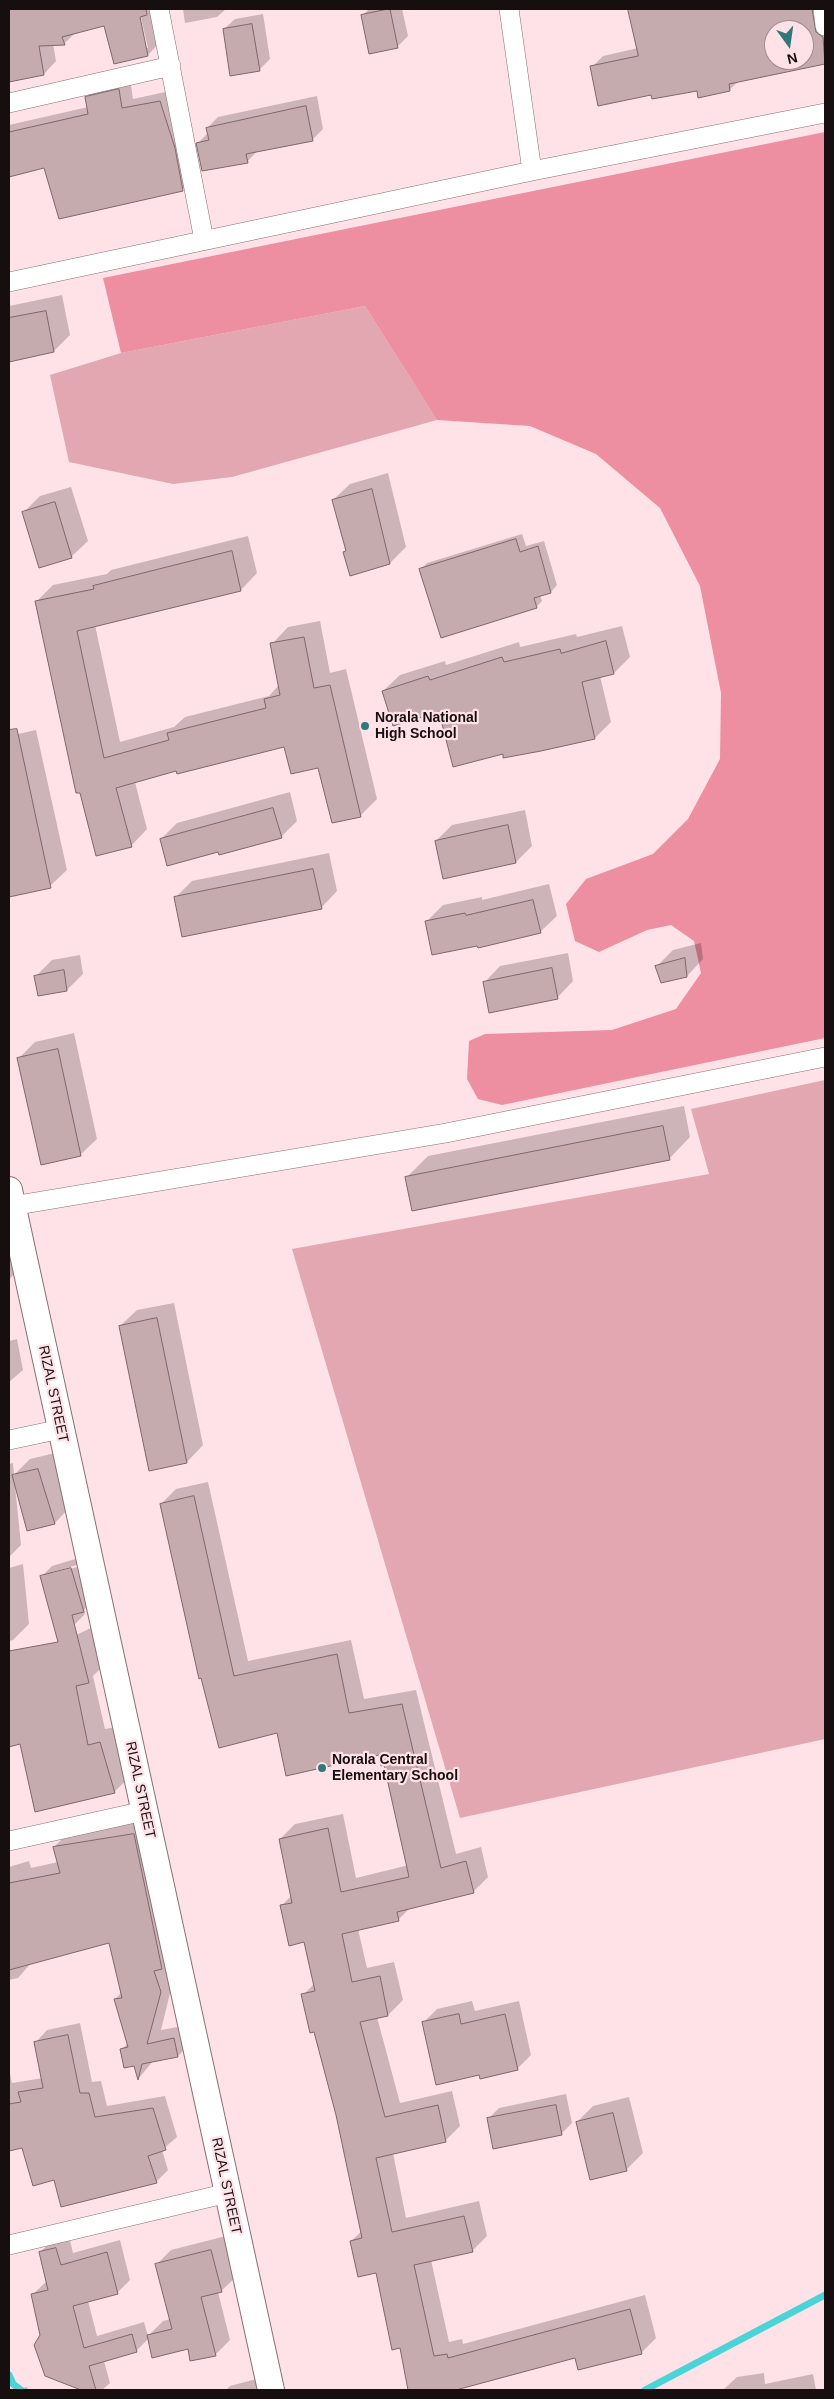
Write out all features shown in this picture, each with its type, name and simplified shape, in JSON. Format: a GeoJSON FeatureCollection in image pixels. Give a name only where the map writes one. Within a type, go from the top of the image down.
{"type":"FeatureCollection","features":[{"type":"Feature","properties":{"kind":"main road","name":"RIZAL STREET"},"geometry":{"type":"LineString","coordinates":[[10,1198],[271,2390]]}},
{"type":"Feature","properties":{"kind":"street"},"geometry":{"type":"LineString","coordinates":[[159,9],[204,240]]}},
{"type":"Feature","properties":{"kind":"street"},"geometry":{"type":"LineString","coordinates":[[509,9],[532,171]]}},
{"type":"Feature","properties":{"kind":"street"},"geometry":{"type":"LineString","coordinates":[[823,9],[825,26]]}},
{"type":"Feature","properties":{"kind":"street"},"geometry":{"type":"LineString","coordinates":[[9,103],[171,66]]}},
{"type":"Feature","properties":{"kind":"street"},"geometry":{"type":"LineString","coordinates":[[9,282],[532,171],[825,113]]}},
{"type":"Feature","properties":{"kind":"street"},"geometry":{"type":"LineString","coordinates":[[10,1198],[456,1131],[825,1057]]}},
{"type":"Feature","properties":{"kind":"street"},"geometry":{"type":"LineString","coordinates":[[9,1440],[61,1429]]}},
{"type":"Feature","properties":{"kind":"street"},"geometry":{"type":"LineString","coordinates":[[9,1840],[144,1810]]}},
{"type":"Feature","properties":{"kind":"street"},"geometry":{"type":"LineString","coordinates":[[9,2245],[228,2193]]}},
{"type":"Feature","properties":{"kind":"shaded area"},"geometry":{"type":"Polygon","coordinates":[[[825,132],[825,1038],[502,1105],[478,1099],[467,1079],[469,1041],[485,1034],[612,1030],[676,1009],[701,973],[694,941],[671,925],[647,930],[599,952],[575,941],[566,904],[586,879],[653,854],[688,819],[720,759],[721,693],[700,586],[660,508],[596,454],[530,426],[437,420],[365,306],[121,353],[103,278],[825,132]]]}},
{"type":"Feature","properties":{"kind":"shaded area"},"geometry":{"type":"Polygon","coordinates":[[[365,306],[437,420],[232,477],[173,484],[69,462],[50,375],[121,353],[365,306]]]}},
{"type":"Feature","properties":{"kind":"shaded area"},"geometry":{"type":"Polygon","coordinates":[[[825,1080],[825,1739],[460,1818],[292,1249],[709,1174],[691,1109],[825,1080]]]}},
{"type":"Feature","properties":{"kind":"building"},"geometry":{"type":"Polygon","coordinates":[[[9,9],[146,9],[147,15],[140,17],[148,56],[114,64],[104,26],[62,37],[65,45],[39,46],[44,75],[9,82],[9,9]]]}},
{"type":"Feature","properties":{"kind":"building"},"geometry":{"type":"Polygon","coordinates":[[[390,9],[398,48],[369,54],[361,15],[390,9]]]}},
{"type":"Feature","properties":{"kind":"building"},"geometry":{"type":"Polygon","coordinates":[[[628,9],[812,9],[814,20],[764,20],[764,70],[796,70],[729,84],[730,91],[698,98],[697,91],[652,99],[651,95],[598,106],[590,66],[638,56],[628,9]]]}},
{"type":"Feature","properties":{"kind":"building"},"geometry":{"type":"Polygon","coordinates":[[[814,20],[816,32],[823,37],[825,64],[814,66],[814,20]]]}},
{"type":"Feature","properties":{"kind":"building"},"geometry":{"type":"Polygon","coordinates":[[[252,24],[260,71],[230,76],[223,29],[252,24]]]}},
{"type":"Feature","properties":{"kind":"building"},"geometry":{"type":"Polygon","coordinates":[[[119,89],[122,108],[160,101],[175,148],[183,191],[59,219],[44,168],[9,177],[9,132],[88,114],[85,97],[119,89]]]}},
{"type":"Feature","properties":{"kind":"building"},"geometry":{"type":"Polygon","coordinates":[[[306,106],[313,141],[246,154],[248,163],[202,171],[196,143],[209,140],[206,128],[306,106]]]}},
{"type":"Feature","properties":{"kind":"building"},"geometry":{"type":"Polygon","coordinates":[[[46,311],[54,352],[9,362],[9,318],[46,311]]]}},
{"type":"Feature","properties":{"kind":"building"},"geometry":{"type":"Polygon","coordinates":[[[372,489],[390,564],[350,576],[343,552],[346,551],[332,500],[372,489]]]}},
{"type":"Feature","properties":{"kind":"building"},"geometry":{"type":"Polygon","coordinates":[[[55,502],[72,558],[39,568],[22,512],[55,502]]]}},
{"type":"Feature","properties":{"kind":"building"},"geometry":{"type":"Polygon","coordinates":[[[516,539],[520,552],[538,546],[551,593],[534,598],[537,608],[441,638],[419,569],[516,539]]]}},
{"type":"Feature","properties":{"kind":"building"},"geometry":{"type":"Polygon","coordinates":[[[232,551],[241,591],[77,631],[104,758],[169,740],[167,733],[266,708],[264,699],[280,695],[270,643],[304,637],[314,688],[330,685],[361,817],[332,823],[318,768],[291,774],[284,747],[177,774],[176,771],[116,788],[132,847],[96,856],[80,793],[76,793],[35,601],[94,589],[93,586],[232,551]]]}},
{"type":"Feature","properties":{"kind":"building"},"geometry":{"type":"Polygon","coordinates":[[[606,641],[614,674],[582,682],[595,739],[503,758],[503,754],[453,767],[439,712],[393,726],[382,691],[428,676],[430,680],[502,657],[504,662],[560,649],[561,653],[606,641]]]}},
{"type":"Feature","properties":{"kind":"building"},"geometry":{"type":"Polygon","coordinates":[[[17,729],[51,888],[9,897],[9,730],[17,729]]]}},
{"type":"Feature","properties":{"kind":"building"},"geometry":{"type":"Polygon","coordinates":[[[273,808],[282,838],[219,855],[218,852],[167,866],[160,839],[273,808]]]}},
{"type":"Feature","properties":{"kind":"building"},"geometry":{"type":"Polygon","coordinates":[[[508,825],[516,863],[443,879],[435,841],[508,825]]]}},
{"type":"Feature","properties":{"kind":"building"},"geometry":{"type":"Polygon","coordinates":[[[313,869],[322,909],[182,937],[174,897],[313,869]]]}},
{"type":"Feature","properties":{"kind":"building"},"geometry":{"type":"Polygon","coordinates":[[[533,900],[541,933],[478,948],[477,946],[432,955],[425,921],[465,913],[466,915],[533,900]]]}},
{"type":"Feature","properties":{"kind":"building"},"geometry":{"type":"Polygon","coordinates":[[[685,958],[687,977],[661,983],[655,966],[685,958]]]}},
{"type":"Feature","properties":{"kind":"building"},"geometry":{"type":"Polygon","coordinates":[[[552,968],[558,999],[489,1013],[483,982],[552,968]]]}},
{"type":"Feature","properties":{"kind":"building"},"geometry":{"type":"Polygon","coordinates":[[[64,970],[67,991],[38,996],[34,976],[64,970]]]}},
{"type":"Feature","properties":{"kind":"building"},"geometry":{"type":"Polygon","coordinates":[[[58,1049],[81,1156],[41,1165],[17,1058],[58,1049]]]}},
{"type":"Feature","properties":{"kind":"building"},"geometry":{"type":"Polygon","coordinates":[[[663,1126],[670,1160],[412,1211],[405,1177],[663,1126]]]}},
{"type":"Feature","properties":{"kind":"building"},"geometry":{"type":"Polygon","coordinates":[[[157,1318],[187,1463],[149,1471],[119,1326],[157,1318]]]}},
{"type":"Feature","properties":{"kind":"building"},"geometry":{"type":"Polygon","coordinates":[[[38,1469],[55,1524],[27,1531],[12,1475],[38,1469]]]}},
{"type":"Feature","properties":{"kind":"building"},"geometry":{"type":"Polygon","coordinates":[[[194,1496],[234,1676],[337,1654],[349,1713],[402,1704],[441,1868],[466,1861],[474,1893],[397,1912],[399,1921],[342,1934],[352,1982],[380,1976],[388,2016],[360,2022],[385,2117],[438,2105],[446,2142],[376,2158],[392,2232],[464,2216],[473,2252],[414,2265],[434,2356],[447,2354],[448,2358],[630,2309],[642,2354],[578,2370],[575,2358],[456,2390],[408,2390],[400,2348],[392,2350],[376,2273],[358,2277],[350,2241],[362,2238],[336,2115],[314,2032],[310,2033],[301,1994],[315,1991],[304,1942],[289,1946],[280,1905],[292,1903],[279,1839],[328,1828],[341,1892],[409,1877],[384,1765],[381,1766],[379,1755],[286,1776],[277,1733],[219,1748],[201,1678],[199,1679],[160,1504],[194,1496]]]}},
{"type":"Feature","properties":{"kind":"building"},"geometry":{"type":"Polygon","coordinates":[[[71,1568],[84,1612],[72,1615],[89,1683],[76,1686],[88,1745],[100,1742],[115,1793],[35,1812],[20,1744],[9,1747],[9,1651],[58,1642],[40,1576],[71,1568]]]}},
{"type":"Feature","properties":{"kind":"building"},"geometry":{"type":"Polygon","coordinates":[[[134,1834],[162,1969],[154,1971],[161,1992],[147,2044],[174,2038],[178,2057],[142,2064],[138,2080],[134,2066],[124,2068],[120,2049],[128,2047],[114,1999],[122,1998],[109,1943],[9,1970],[9,1883],[60,1873],[53,1847],[134,1834]]]}},
{"type":"Feature","properties":{"kind":"building"},"geometry":{"type":"Polygon","coordinates":[[[459,2014],[461,2024],[505,2014],[518,2070],[480,2079],[479,2075],[436,2085],[422,2022],[459,2014]]]}},
{"type":"Feature","properties":{"kind":"building"},"geometry":{"type":"Polygon","coordinates":[[[68,2035],[80,2093],[89,2093],[95,2117],[153,2108],[166,2150],[148,2156],[157,2183],[61,2207],[54,2180],[33,2186],[22,2148],[9,2151],[9,2104],[21,2102],[18,2092],[43,2088],[34,2042],[68,2035]]]}},
{"type":"Feature","properties":{"kind":"building"},"geometry":{"type":"Polygon","coordinates":[[[556,2105],[562,2135],[493,2149],[487,2118],[556,2105]]]}},
{"type":"Feature","properties":{"kind":"building"},"geometry":{"type":"Polygon","coordinates":[[[613,2113],[627,2171],[590,2180],[576,2122],[613,2113]]]}},
{"type":"Feature","properties":{"kind":"building"},"geometry":{"type":"Polygon","coordinates":[[[56,2248],[61,2265],[107,2252],[118,2294],[73,2306],[84,2348],[132,2334],[137,2352],[89,2366],[96,2390],[81,2390],[45,2376],[34,2345],[40,2335],[31,2294],[48,2290],[39,2252],[56,2248]]]}},
{"type":"Feature","properties":{"kind":"building"},"geometry":{"type":"Polygon","coordinates":[[[211,2250],[222,2292],[201,2297],[216,2356],[190,2361],[188,2349],[152,2358],[147,2335],[172,2329],[155,2264],[211,2250]]]}},
{"type":"Feature","properties":{"kind":"waterway"},"geometry":{"type":"LineString","coordinates":[[645,2390],[825,2295]]}},
{"type":"Feature","properties":{"kind":"waterway"},"geometry":{"type":"LineString","coordinates":[[9,2375],[13,2384],[21,2390]]}},
{"type":"Feature","properties":{"kind":"place","name":"Norala National High School"},"geometry":{"type":"Point","coordinates":[365,726]}},
{"type":"Feature","properties":{"kind":"place","name":"Norala Central Elementary School"},"geometry":{"type":"Point","coordinates":[322,1768]}}]}
